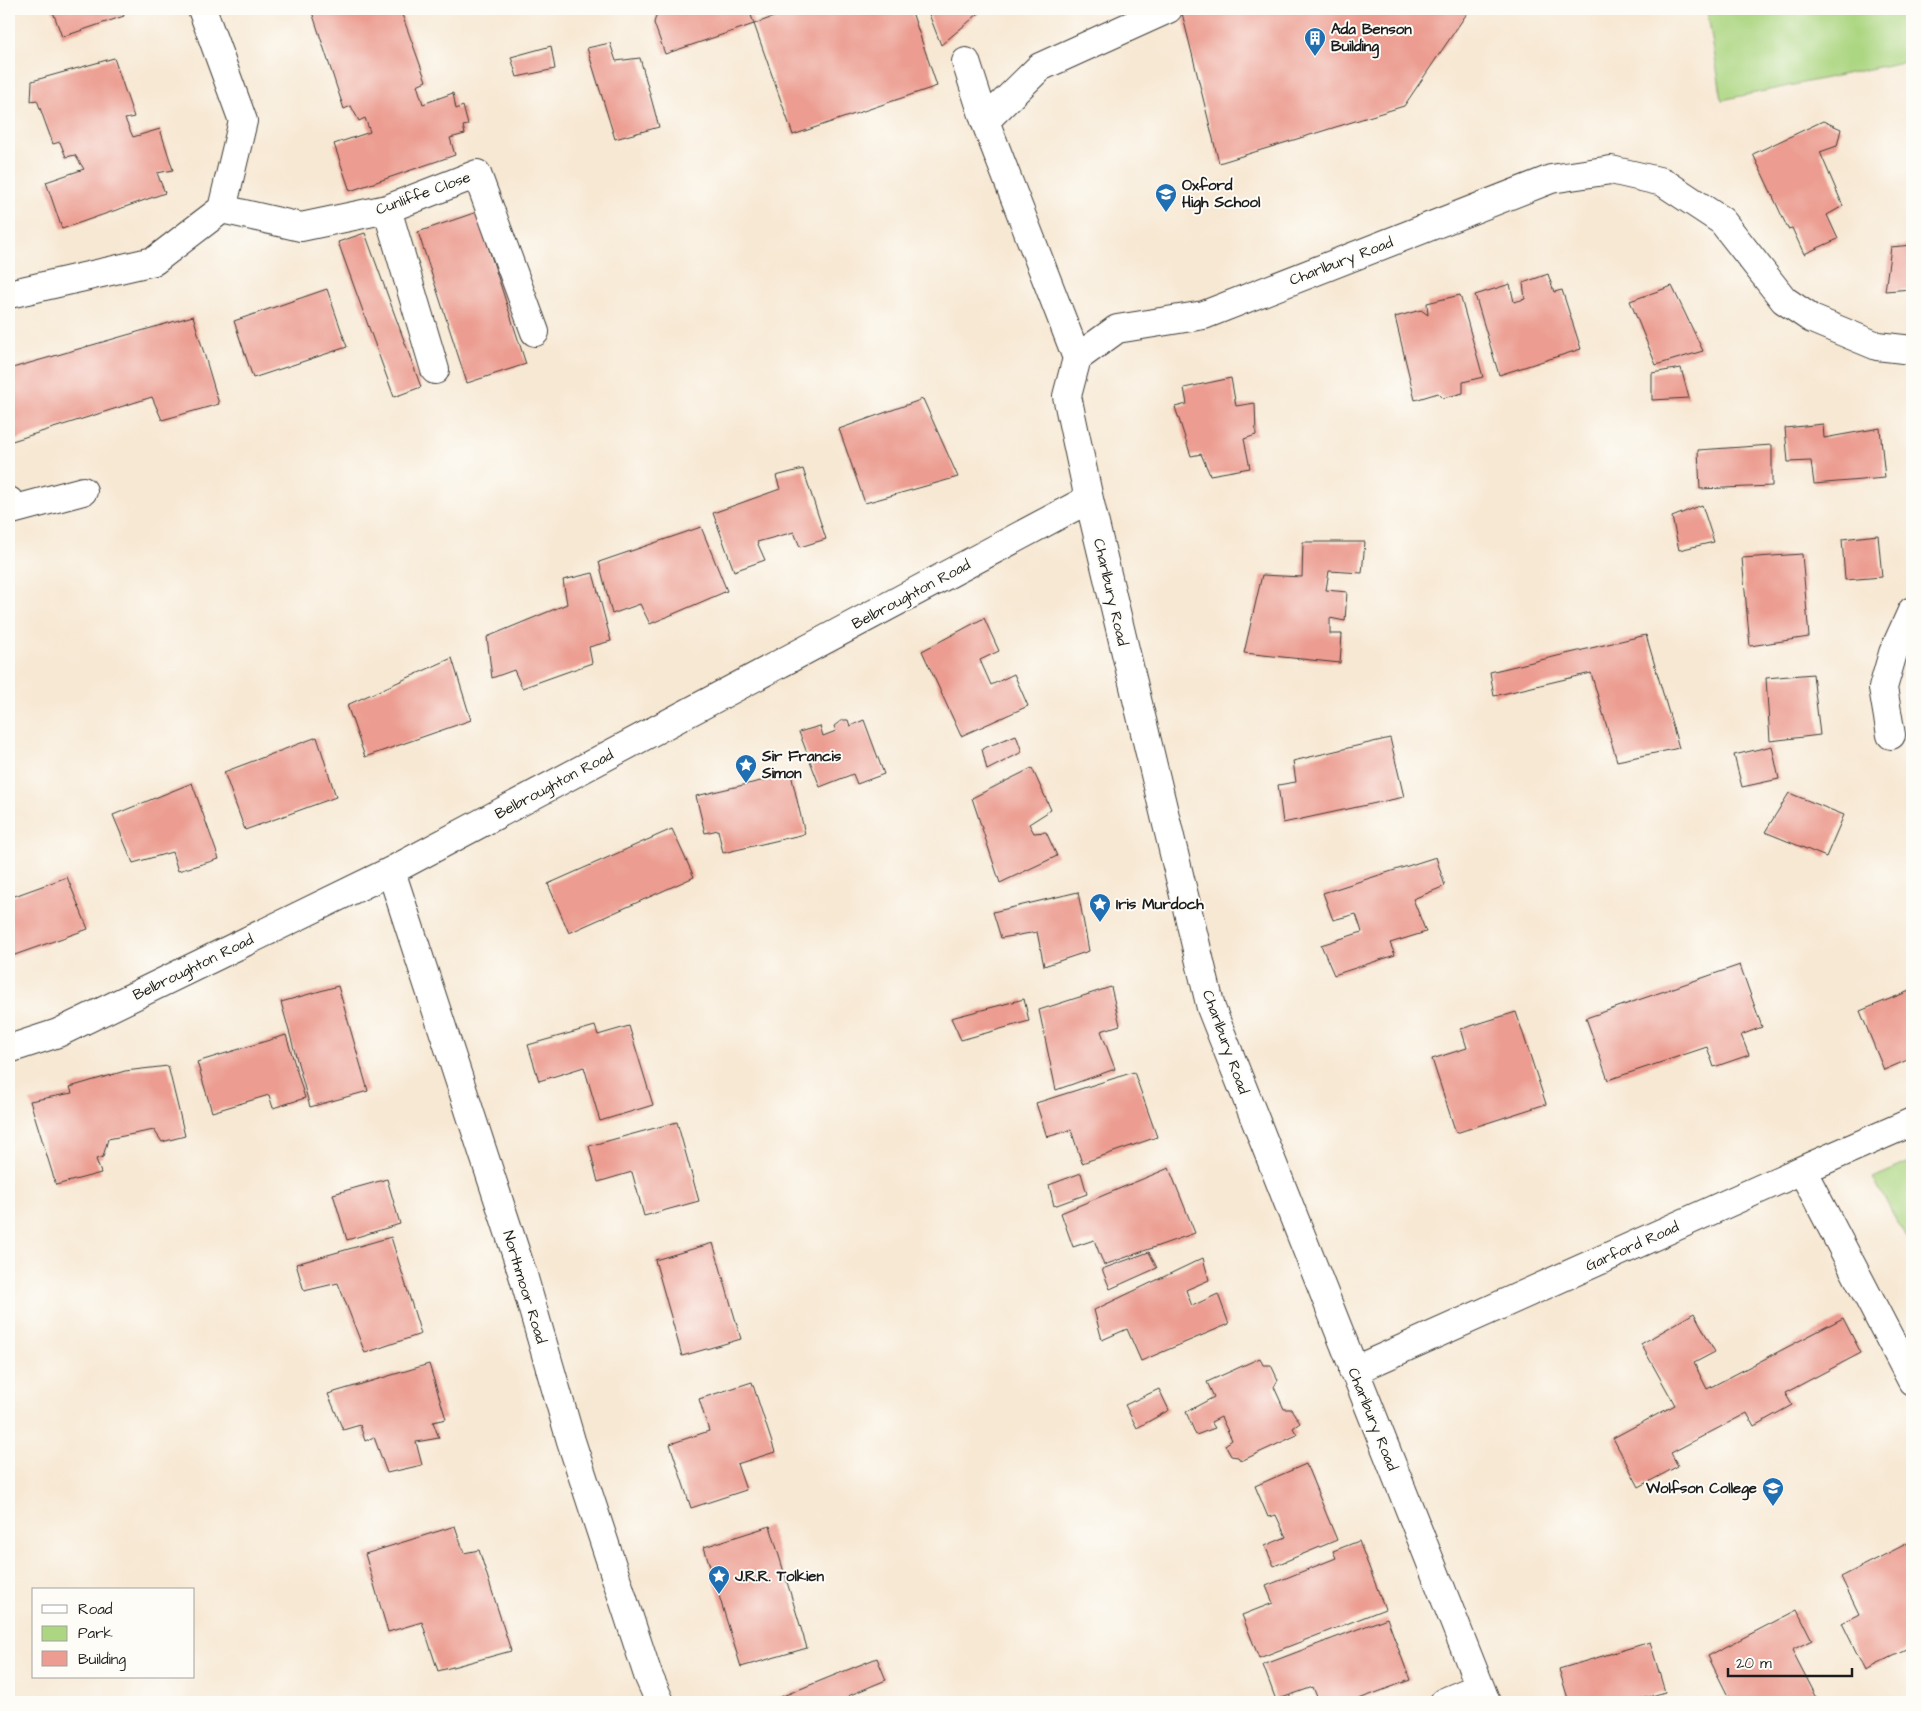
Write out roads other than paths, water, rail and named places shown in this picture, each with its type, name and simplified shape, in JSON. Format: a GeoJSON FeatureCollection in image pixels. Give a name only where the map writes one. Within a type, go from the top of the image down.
{"type":"FeatureCollection","features":[{"type":"Feature","properties":{"kind":"street"},"geometry":{"type":"LineString","coordinates":[[9,294],[154,261],[222,209],[243,122],[202,9]]}},
{"type":"Feature","properties":{"kind":"street"},"geometry":{"type":"LineString","coordinates":[[985,120],[1040,67],[1168,9]]}},
{"type":"Feature","properties":{"kind":"street"},"geometry":{"type":"LineString","coordinates":[[966,62],[985,120],[1077,358]]}},
{"type":"Feature","properties":{"kind":"street","name":"Charlbury Road"},"geometry":{"type":"LineString","coordinates":[[1483,1695],[1353,1371],[1211,1008],[1089,499],[1067,396],[1077,358],[1117,329],[1204,316],[1551,179],[1611,170],[1663,182],[1722,221],[1784,300],[1812,319],[1878,346],[1912,350]]}},
{"type":"Feature","properties":{"kind":"street","name":"Cunliffe Close"},"geometry":{"type":"LineString","coordinates":[[222,209],[300,226],[387,209],[477,174],[535,332]]}},
{"type":"Feature","properties":{"kind":"street"},"geometry":{"type":"LineString","coordinates":[[387,209],[435,370]]}},
{"type":"Feature","properties":{"kind":"street"},"geometry":{"type":"LineString","coordinates":[[9,501],[12,510],[83,491]]}},
{"type":"Feature","properties":{"kind":"street","name":"Belbroughton Road"},"geometry":{"type":"LineString","coordinates":[[9,1050],[66,1028],[391,871],[1089,499]]}},
{"type":"Feature","properties":{"kind":"street"},"geometry":{"type":"LineString","coordinates":[[1891,735],[1884,688],[1893,653],[1912,611]]}},
{"type":"Feature","properties":{"kind":"street","name":"Northmoor Road"},"geometry":{"type":"LineString","coordinates":[[391,871],[523,1276],[574,1451],[648,1675],[660,1702]]}},
{"type":"Feature","properties":{"kind":"street","name":"Garford Road"},"geometry":{"type":"LineString","coordinates":[[1353,1371],[1912,1122]]}},
{"type":"Feature","properties":{"kind":"street"},"geometry":{"type":"LineString","coordinates":[[1802,1170],[1912,1381]]}},
{"type":"Feature","properties":{"kind":"street"},"geometry":{"type":"LineString","coordinates":[[1444,1702],[1483,1695]]}},
{"type":"Feature","properties":{"kind":"place","name":"Ada Benson Building"},"geometry":{"type":"Point","coordinates":[1315,57]}},
{"type":"Feature","properties":{"kind":"place","name":"Oxford High School"},"geometry":{"type":"Point","coordinates":[1166,213]}},
{"type":"Feature","properties":{"kind":"place","name":"Sir Francis Simon"},"geometry":{"type":"Point","coordinates":[746,784]}},
{"type":"Feature","properties":{"kind":"place","name":"Iris Murdoch"},"geometry":{"type":"Point","coordinates":[1100,923]}},
{"type":"Feature","properties":{"kind":"place","name":"Wolfson College"},"geometry":{"type":"Point","coordinates":[1773,1507]}},
{"type":"Feature","properties":{"kind":"place","name":"J.R.R. Tolkien"},"geometry":{"type":"Point","coordinates":[719,1595]}}]}
